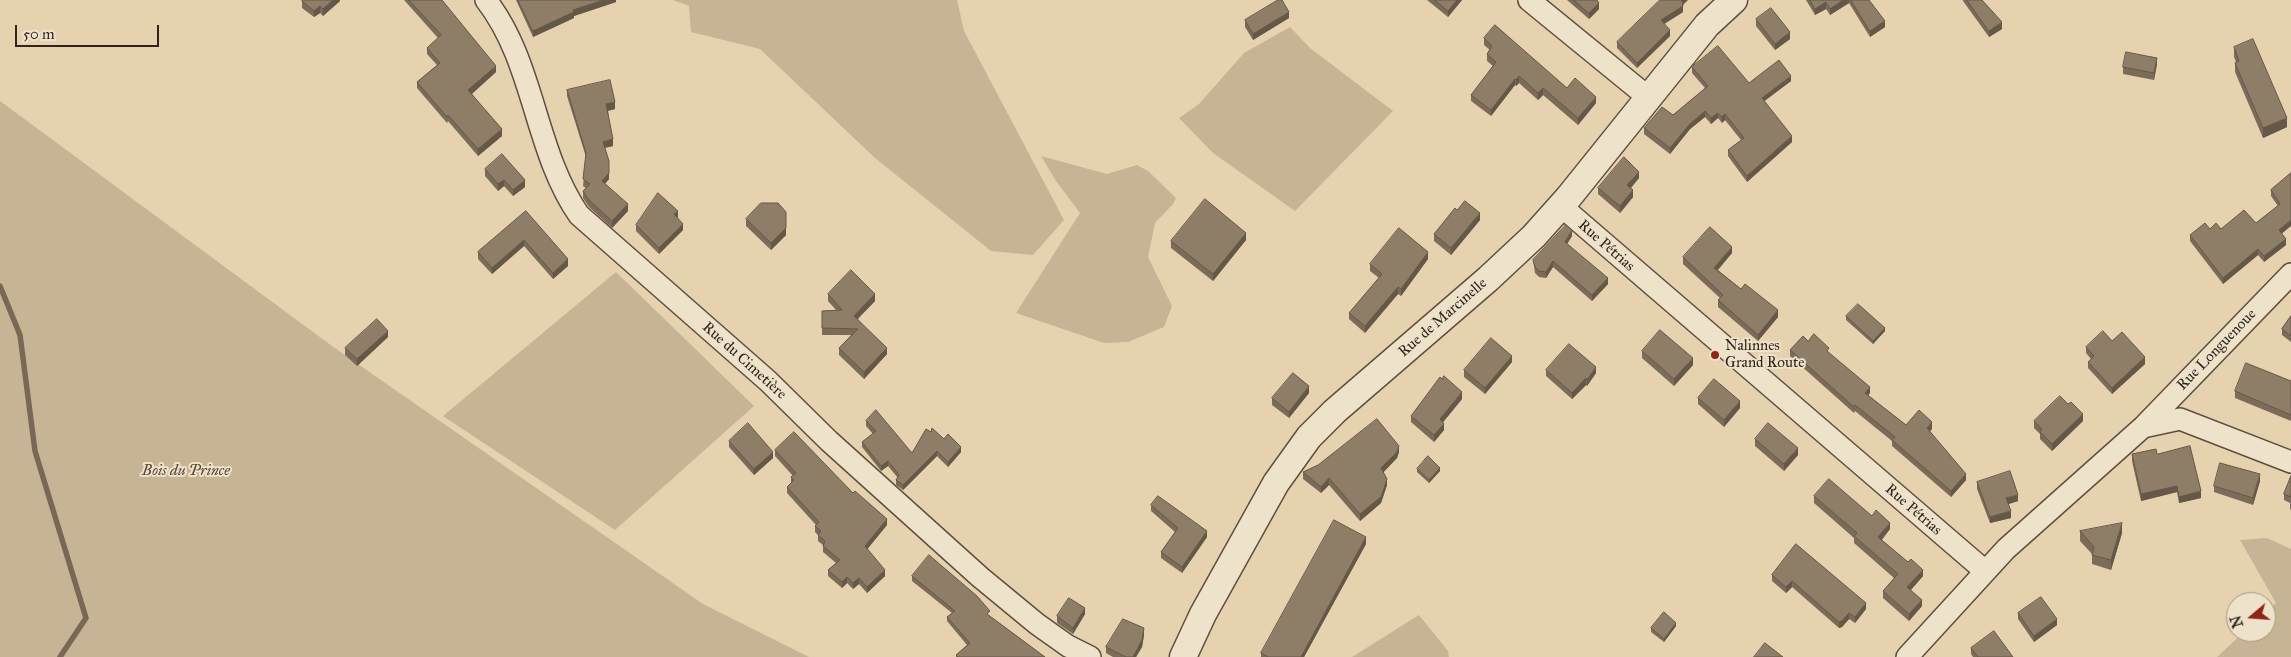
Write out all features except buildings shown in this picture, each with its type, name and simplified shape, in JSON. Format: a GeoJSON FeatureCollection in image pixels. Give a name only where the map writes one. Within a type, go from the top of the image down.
{"type":"FeatureCollection","features":[{"type":"Feature","properties":{"kind":"street","name":"Rue du Cimetière"},"geometry":{"type":"LineString","coordinates":[[486,0],[509,38],[523,72],[558,178],[579,215],[768,381],[829,441],[980,577],[1037,624],[1068,646],[1090,657]]}},
{"type":"Feature","properties":{"kind":"street"},"geometry":{"type":"LineString","coordinates":[[1529,0],[1648,98]]}},
{"type":"Feature","properties":{"kind":"street","name":"Rue de Marcinelle"},"geometry":{"type":"LineString","coordinates":[[1183,657],[1210,602],[1276,483],[1309,437],[1342,405],[1498,270],[1561,206],[1707,25],[1734,0]]}},
{"type":"Feature","properties":{"kind":"street","name":"Rue Pétrias"},"geometry":{"type":"LineString","coordinates":[[1561,206],[1985,571]]}},
{"type":"Feature","properties":{"kind":"street","name":"Rue Longuenoue"},"geometry":{"type":"LineString","coordinates":[[2143,427],[2291,274]]}},
{"type":"Feature","properties":{"kind":"street"},"geometry":{"type":"LineString","coordinates":[[1907,657],[2006,549],[2143,427],[2180,419],[2291,462]]}},
{"type":"Feature","properties":{"kind":"green space"},"geometry":{"type":"Polygon","coordinates":[[[673,0],[957,0],[964,31],[1064,220],[1033,255],[991,251],[875,158],[760,49],[691,32],[689,6],[673,0]]]}},
{"type":"Feature","properties":{"kind":"green space"},"geometry":{"type":"Polygon","coordinates":[[[1290,27],[1310,48],[1393,111],[1295,211],[1213,153],[1179,118],[1199,104],[1244,53],[1290,27]]]}},
{"type":"Feature","properties":{"kind":"green space","name":"Bois du Prince"},"geometry":{"type":"Polygon","coordinates":[[[0,101],[332,346],[703,604],[809,657],[0,657],[0,101]]]}},
{"type":"Feature","properties":{"kind":"green space"},"geometry":{"type":"Polygon","coordinates":[[[1041,156],[1107,174],[1137,165],[1148,171],[1176,198],[1173,204],[1155,223],[1148,257],[1172,306],[1164,327],[1128,342],[1104,343],[1016,313],[1080,213],[1056,181],[1041,156]]]}},
{"type":"Feature","properties":{"kind":"green space"},"geometry":{"type":"Polygon","coordinates":[[[616,272],[754,406],[615,530],[443,416],[616,272]]]}},
{"type":"Feature","properties":{"kind":"green space"},"geometry":{"type":"Polygon","coordinates":[[[2267,538],[2291,549],[2291,657],[2217,657],[2233,642],[2276,642],[2276,592],[2270,592],[2240,540],[2267,538]]]}},
{"type":"Feature","properties":{"kind":"green space"},"geometry":{"type":"Polygon","coordinates":[[[1419,615],[1448,651],[1449,657],[1352,657],[1419,615]]]}},
{"type":"Feature","properties":{"kind":"waterway"},"geometry":{"type":"LineString","coordinates":[[0,286],[20,335],[35,451],[86,618],[60,657]]}},
{"type":"Feature","properties":{"kind":"place","name":"Nalinnes Grand Route"},"geometry":{"type":"Point","coordinates":[1715,355]}}]}
